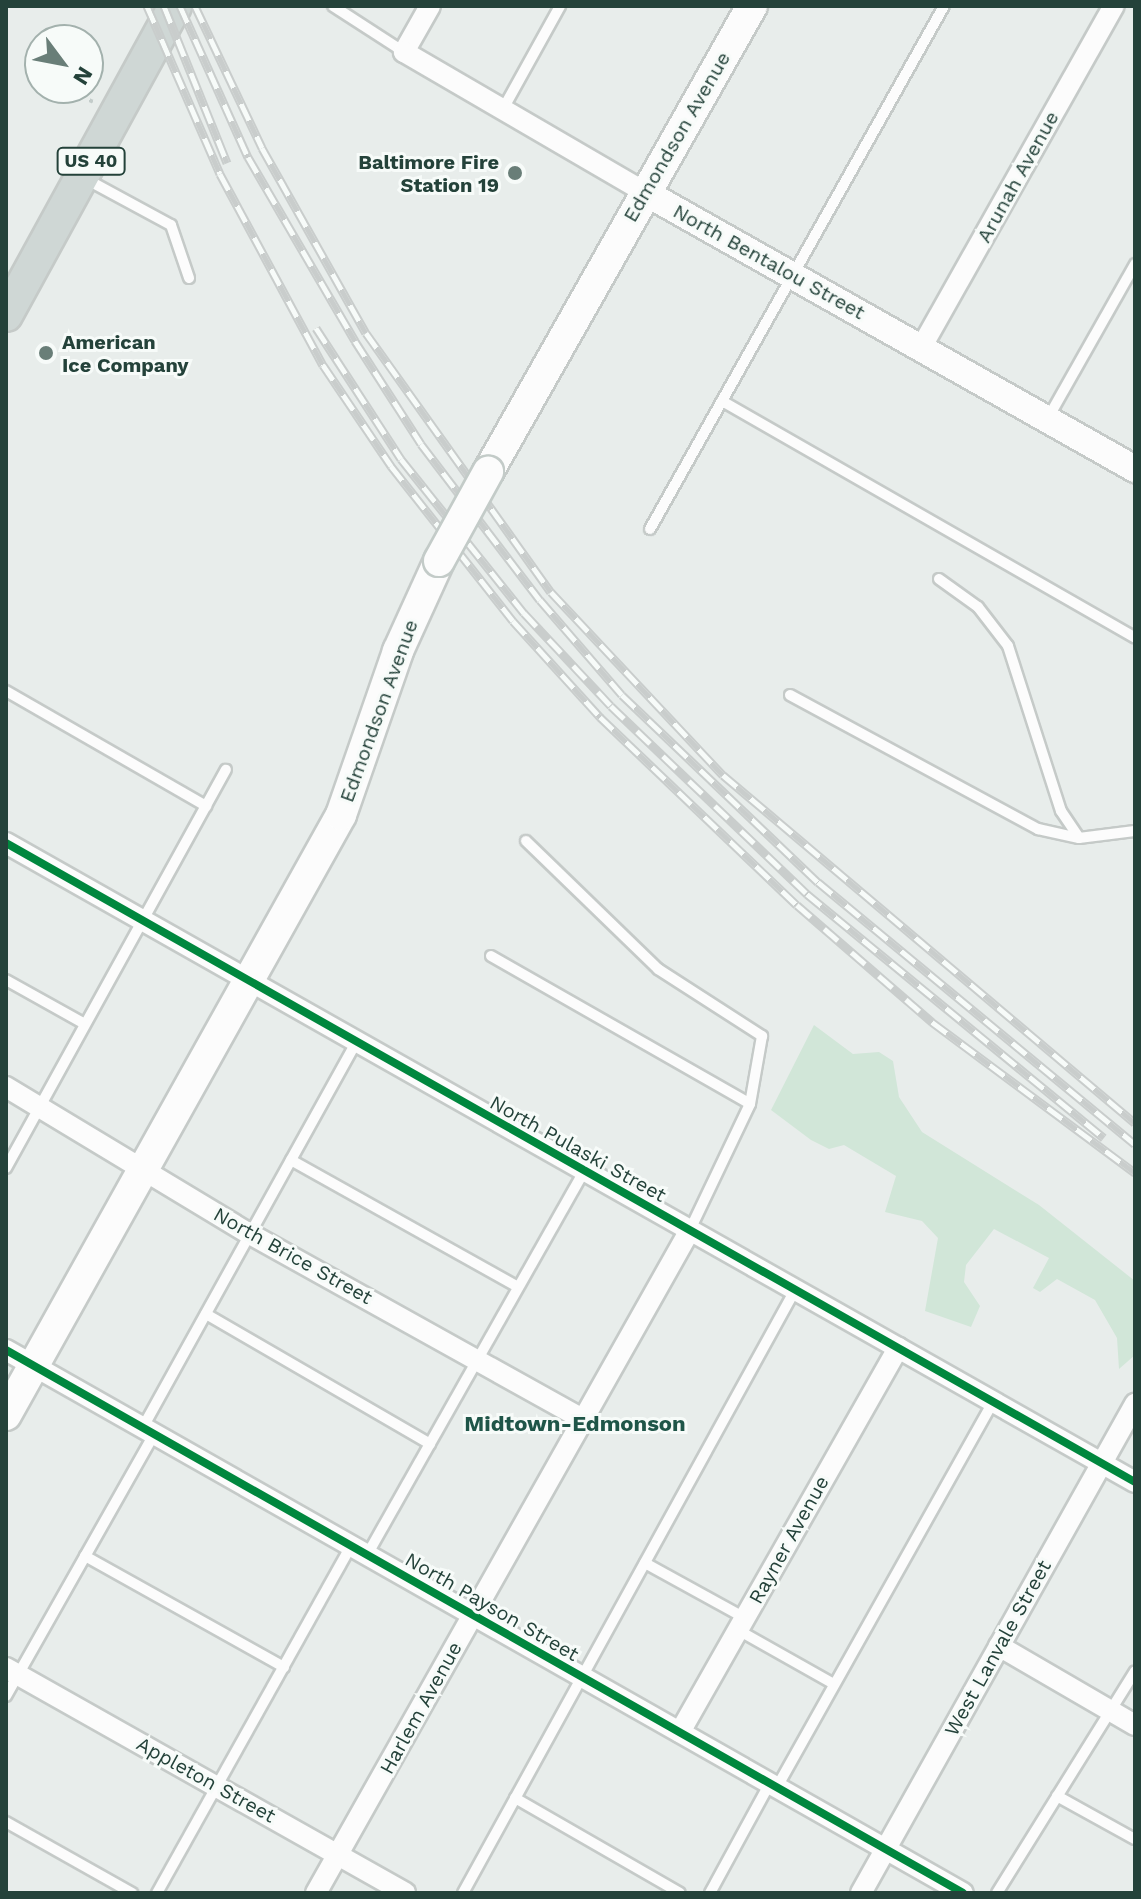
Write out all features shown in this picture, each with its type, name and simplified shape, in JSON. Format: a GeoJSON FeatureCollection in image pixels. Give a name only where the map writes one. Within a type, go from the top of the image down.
{"type":"FeatureCollection","features":[{"type":"Feature","properties":{"kind":"main road","name":"US 40"},"geometry":{"type":"LineString","coordinates":[[6,315],[175,6]]}},
{"type":"Feature","properties":{"kind":"main road","name":"Edmondson Avenue"},"geometry":{"type":"LineString","coordinates":[[6,1415],[341,815],[398,651],[439,561],[752,6]]}},
{"type":"Feature","properties":{"kind":"street"},"geometry":{"type":"LineString","coordinates":[[404,52],[430,6]]}},
{"type":"Feature","properties":{"kind":"street","name":"Arunah Avenue"},"geometry":{"type":"LineString","coordinates":[[921,348],[1114,6]]}},
{"type":"Feature","properties":{"kind":"street","name":"North Bentalou Street"},"geometry":{"type":"LineString","coordinates":[[404,52],[646,193],[1135,469]]}},
{"type":"Feature","properties":{"kind":"street","name":"North Pulaski Street"},"geometry":{"type":"LineString","coordinates":[[6,843],[1135,1482]]}},
{"type":"Feature","properties":{"kind":"street","name":"North Brice Street"},"geometry":{"type":"LineString","coordinates":[[6,1087],[250,1234],[583,1419]]}},
{"type":"Feature","properties":{"kind":"street","name":"Harlem Avenue"},"geometry":{"type":"LineString","coordinates":[[316,1893],[690,1230]]}},
{"type":"Feature","properties":{"kind":"street","name":"Rayner Avenue"},"geometry":{"type":"LineString","coordinates":[[680,1732],[898,1348]]}},
{"type":"Feature","properties":{"kind":"street","name":"North Payson Street"},"geometry":{"type":"LineString","coordinates":[[6,1350],[963,1893]]}},
{"type":"Feature","properties":{"kind":"street","name":"West Lanvale Street"},"geometry":{"type":"LineString","coordinates":[[861,1893],[1135,1404]]}},
{"type":"Feature","properties":{"kind":"street"},"geometry":{"type":"LineString","coordinates":[[999,1646],[1135,1725]]}},
{"type":"Feature","properties":{"kind":"street","name":"Appleton Street"},"geometry":{"type":"LineString","coordinates":[[12,1671],[405,1893]]}},
{"type":"Feature","properties":{"kind":"lane"},"geometry":{"type":"LineString","coordinates":[[333,6],[404,52]]}},
{"type":"Feature","properties":{"kind":"lane"},"geometry":{"type":"LineString","coordinates":[[503,109],[560,6]]}},
{"type":"Feature","properties":{"kind":"lane"},"geometry":{"type":"LineString","coordinates":[[650,529],[944,6]]}},
{"type":"Feature","properties":{"kind":"lane"},"geometry":{"type":"LineString","coordinates":[[82,177],[171,225],[189,278]]}},
{"type":"Feature","properties":{"kind":"lane"},"geometry":{"type":"LineString","coordinates":[[1047,420],[1135,264]]}},
{"type":"Feature","properties":{"kind":"lane"},"geometry":{"type":"LineString","coordinates":[[722,401],[1135,638]]}},
{"type":"Feature","properties":{"kind":"lane"},"geometry":{"type":"LineString","coordinates":[[939,579],[978,607],[1008,646],[1061,811],[1079,838]]}},
{"type":"Feature","properties":{"kind":"lane"},"geometry":{"type":"LineString","coordinates":[[6,691],[206,806]]}},
{"type":"Feature","properties":{"kind":"lane"},"geometry":{"type":"LineString","coordinates":[[790,695],[1009,814],[1079,838],[1135,831]]}},
{"type":"Feature","properties":{"kind":"lane"},"geometry":{"type":"LineString","coordinates":[[6,1168],[226,770]]}},
{"type":"Feature","properties":{"kind":"lane"},"geometry":{"type":"LineString","coordinates":[[526,841],[658,969],[762,1036],[750,1104],[690,1230]]}},
{"type":"Feature","properties":{"kind":"lane"},"geometry":{"type":"LineString","coordinates":[[491,956],[750,1104]]}},
{"type":"Feature","properties":{"kind":"lane"},"geometry":{"type":"LineString","coordinates":[[6,980],[85,1024]]}},
{"type":"Feature","properties":{"kind":"lane"},"geometry":{"type":"LineString","coordinates":[[6,1696],[12,1671],[85,1556],[206,1314],[356,1042]]}},
{"type":"Feature","properties":{"kind":"lane"},"geometry":{"type":"LineString","coordinates":[[291,1160],[518,1287]]}},
{"type":"Feature","properties":{"kind":"lane"},"geometry":{"type":"LineString","coordinates":[[157,1893],[284,1667],[430,1444],[584,1171]]}},
{"type":"Feature","properties":{"kind":"lane"},"geometry":{"type":"LineString","coordinates":[[463,1893],[795,1290]]}},
{"type":"Feature","properties":{"kind":"lane"},"geometry":{"type":"LineString","coordinates":[[206,1314],[430,1444]]}},
{"type":"Feature","properties":{"kind":"lane"},"geometry":{"type":"LineString","coordinates":[[710,1893],[834,1684],[993,1402]]}},
{"type":"Feature","properties":{"kind":"lane"},"geometry":{"type":"LineString","coordinates":[[85,1556],[284,1667]]}},
{"type":"Feature","properties":{"kind":"lane"},"geometry":{"type":"LineString","coordinates":[[645,1563],[834,1684]]}},
{"type":"Feature","properties":{"kind":"lane"},"geometry":{"type":"LineString","coordinates":[[997,1893],[1135,1671]]}},
{"type":"Feature","properties":{"kind":"lane"},"geometry":{"type":"LineString","coordinates":[[1057,1796],[1135,1839]]}},
{"type":"Feature","properties":{"kind":"lane"},"geometry":{"type":"LineString","coordinates":[[515,1798],[680,1893]]}},
{"type":"Feature","properties":{"kind":"lane"},"geometry":{"type":"LineString","coordinates":[[6,1822],[132,1893]]}},
{"type":"Feature","properties":{"kind":"green space"},"geometry":{"type":"Polygon","coordinates":[[[814,1025],[853,1054],[879,1052],[893,1061],[899,1097],[922,1132],[1039,1205],[1135,1281],[1135,1355],[1119,1369],[1117,1338],[1095,1300],[1057,1279],[1040,1292],[1033,1288],[1049,1258],[994,1229],[966,1265],[964,1282],[980,1306],[971,1327],[925,1311],[938,1238],[922,1221],[885,1212],[896,1176],[844,1145],[829,1149],[811,1140],[771,1110],[814,1025]]]}},
{"type":"Feature","properties":{"kind":"railway"},"geometry":{"type":"LineString","coordinates":[[147,6],[220,174],[323,365],[391,466],[513,621],[600,717],[797,905],[932,1022],[1135,1173]]}},
{"type":"Feature","properties":{"kind":"railway"},"geometry":{"type":"LineString","coordinates":[[164,6],[227,163]]}},
{"type":"Feature","properties":{"kind":"railway"},"geometry":{"type":"LineString","coordinates":[[180,6],[248,157],[355,341],[421,444],[540,600],[622,695],[818,882],[1135,1144]]}},
{"type":"Feature","properties":{"kind":"railway"},"geometry":{"type":"LineString","coordinates":[[195,6],[262,148],[366,333],[551,592],[723,775],[1135,1123]]}},
{"type":"Feature","properties":{"kind":"railway"},"geometry":{"type":"LineString","coordinates":[[316,328],[401,459],[524,613],[611,706],[807,894],[1104,1138]]}},
{"type":"Feature","properties":{"kind":"cycle path"},"geometry":{"type":"LineString","coordinates":[[6,843],[1135,1482]]}},
{"type":"Feature","properties":{"kind":"cycle path"},"geometry":{"type":"LineString","coordinates":[[6,1350],[963,1893]]}},
{"type":"Feature","properties":{"kind":"place","name":"Baltimore Fire Station 19"},"geometry":{"type":"Point","coordinates":[515,173]}},
{"type":"Feature","properties":{"kind":"place","name":"American Ice Company"},"geometry":{"type":"Point","coordinates":[46,353]}},
{"type":"Feature","properties":{"kind":"district","name":"Midtown-Edmonson"},"geometry":{"type":"Point","coordinates":[575,1424]}}]}
